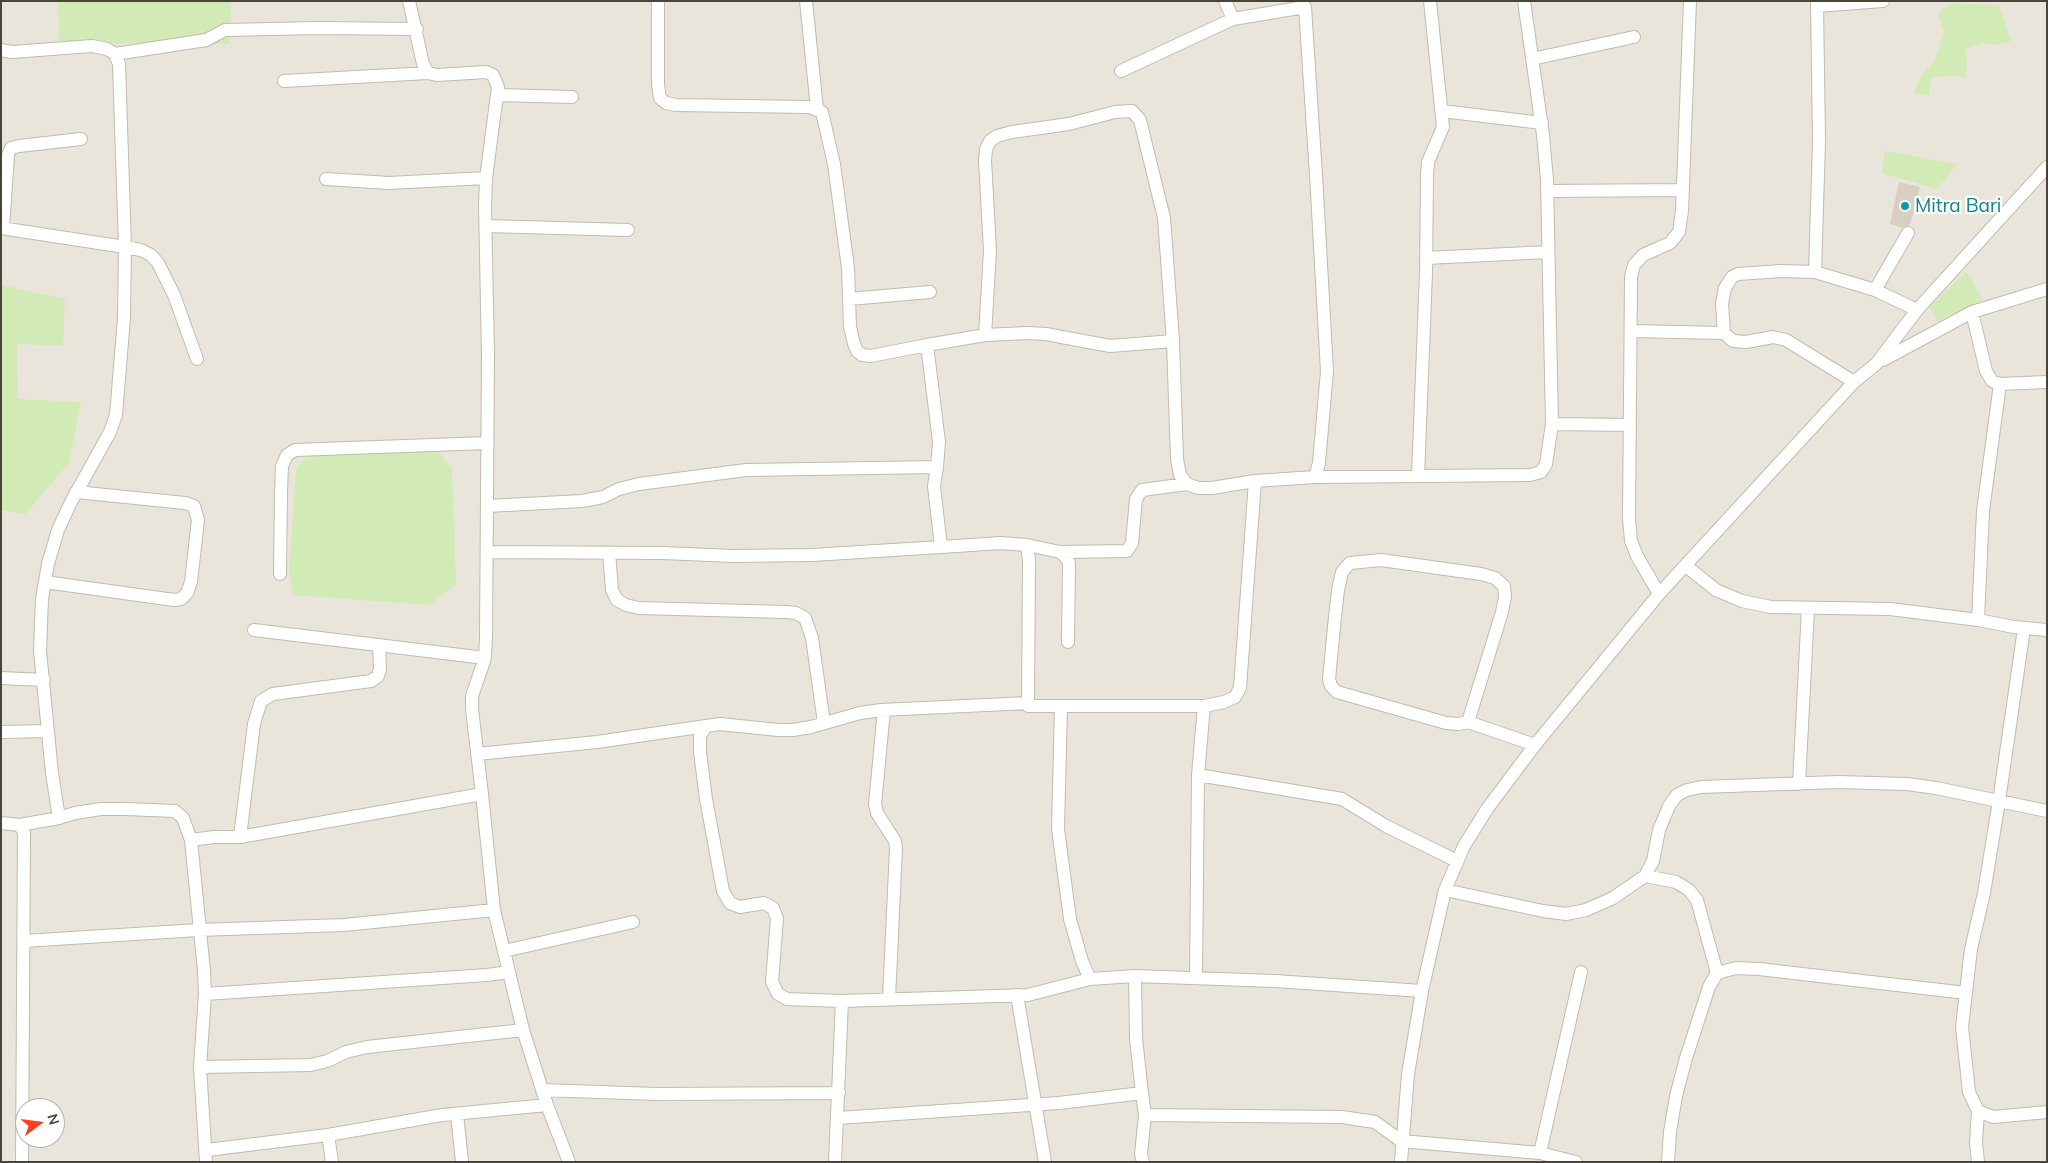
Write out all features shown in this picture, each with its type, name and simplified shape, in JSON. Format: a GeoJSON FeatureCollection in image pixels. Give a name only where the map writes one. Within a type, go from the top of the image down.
{"type":"FeatureCollection","features":[{"type":"Feature","properties":{"kind":"street"},"geometry":{"type":"LineString","coordinates":[[410,1],[423,64],[428,73]]}},
{"type":"Feature","properties":{"kind":"street"},"geometry":{"type":"LineString","coordinates":[[658,1],[658,85],[660,98],[666,103],[676,105],[809,107],[822,112],[834,164],[848,268],[850,326],[854,344],[857,351],[862,355],[871,356],[985,335],[1027,333],[1046,334],[1110,346],[1173,341]]}},
{"type":"Feature","properties":{"kind":"street"},"geometry":{"type":"LineString","coordinates":[[806,1],[816,109]]}},
{"type":"Feature","properties":{"kind":"street"},"geometry":{"type":"LineString","coordinates":[[1224,1],[1233,19]]}},
{"type":"Feature","properties":{"kind":"street"},"geometry":{"type":"LineString","coordinates":[[1418,476],[1428,162],[1443,127],[1430,1]]}},
{"type":"Feature","properties":{"kind":"street"},"geometry":{"type":"LineString","coordinates":[[487,552],[733,556],[812,555],[1001,542],[1060,552],[1127,551],[1132,543],[1136,498],[1142,490],[1187,484],[1198,488],[1212,488],[1255,481],[1315,477],[1530,475],[1541,472],[1546,464],[1552,424],[1547,191],[1542,123],[1524,1]]}},
{"type":"Feature","properties":{"kind":"street"},"geometry":{"type":"LineString","coordinates":[[1659,594],[1637,556],[1631,541],[1629,518],[1631,277],[1634,265],[1643,255],[1670,242],[1678,232],[1682,211],[1690,1]]}},
{"type":"Feature","properties":{"kind":"street"},"geometry":{"type":"LineString","coordinates":[[1815,272],[1819,142],[1817,4],[1883,1]]}},
{"type":"Feature","properties":{"kind":"street"},"geometry":{"type":"LineString","coordinates":[[1121,72],[1233,19],[1305,4],[1316,166],[1326,371],[1319,463],[1315,477]]}},
{"type":"Feature","properties":{"kind":"street"},"geometry":{"type":"LineString","coordinates":[[115,54],[206,40],[225,30],[317,28],[417,29]]}},
{"type":"Feature","properties":{"kind":"street"},"geometry":{"type":"LineString","coordinates":[[1532,59],[1634,37]]}},
{"type":"Feature","properties":{"kind":"street"},"geometry":{"type":"LineString","coordinates":[[1,50],[12,52],[92,46],[107,49],[115,54],[119,64],[124,318],[116,415],[110,432],[76,492],[58,530],[48,564],[40,626],[40,650],[48,731],[59,818]]}},
{"type":"Feature","properties":{"kind":"street"},"geometry":{"type":"LineString","coordinates":[[284,81],[428,73],[437,75],[486,72],[496,80],[497,95],[486,178],[488,355],[485,658],[472,696],[494,910],[523,1030],[568,1162]]}},
{"type":"Feature","properties":{"kind":"street"},"geometry":{"type":"LineString","coordinates":[[497,95],[572,97]]}},
{"type":"Feature","properties":{"kind":"street"},"geometry":{"type":"LineString","coordinates":[[985,335],[990,251],[985,160],[986,149],[990,141],[997,136],[1012,132],[1069,124],[1116,112],[1132,110],[1140,120],[1164,218],[1173,341],[1177,459],[1180,475],[1187,484]]}},
{"type":"Feature","properties":{"kind":"street"},"geometry":{"type":"LineString","coordinates":[[1442,111],[1542,123]]}},
{"type":"Feature","properties":{"kind":"street"},"geometry":{"type":"LineString","coordinates":[[81,140],[11,148],[8,155],[2,228],[141,250],[151,255],[158,263],[174,295],[197,359]]}},
{"type":"Feature","properties":{"kind":"street"},"geometry":{"type":"LineString","coordinates":[[1876,364],[1917,310],[2047,167]]}},
{"type":"Feature","properties":{"kind":"street"},"geometry":{"type":"LineString","coordinates":[[326,179],[389,183],[486,178]]}},
{"type":"Feature","properties":{"kind":"street"},"geometry":{"type":"LineString","coordinates":[[1547,191],[1683,190]]}},
{"type":"Feature","properties":{"kind":"street"},"geometry":{"type":"LineString","coordinates":[[486,226],[628,230]]}},
{"type":"Feature","properties":{"kind":"street"},"geometry":{"type":"LineString","coordinates":[[1874,290],[1908,233]]}},
{"type":"Feature","properties":{"kind":"street"},"geometry":{"type":"LineString","coordinates":[[1426,258],[1548,252]]}},
{"type":"Feature","properties":{"kind":"street"},"geometry":{"type":"LineString","coordinates":[[1724,333],[1722,304],[1725,288],[1732,277],[1738,274],[1815,272],[1874,290],[1917,310]]}},
{"type":"Feature","properties":{"kind":"street"},"geometry":{"type":"LineString","coordinates":[[1401,1162],[1401,1141],[1408,1074],[1422,991],[1445,890],[1464,846],[1487,809],[1535,745],[1659,594],[1854,382],[1876,364],[1972,312],[2047,289]]}},
{"type":"Feature","properties":{"kind":"street"},"geometry":{"type":"LineString","coordinates":[[849,299],[930,292]]}},
{"type":"Feature","properties":{"kind":"street"},"geometry":{"type":"LineString","coordinates":[[1972,312],[1986,371],[1992,381],[2000,384],[2047,382]]}},
{"type":"Feature","properties":{"kind":"street"},"geometry":{"type":"LineString","coordinates":[[1631,331],[1724,333],[1733,341],[1746,342],[1773,337],[1786,340],[1854,382]]}},
{"type":"Feature","properties":{"kind":"street"},"geometry":{"type":"LineString","coordinates":[[927,345],[939,442],[934,486],[942,547]]}},
{"type":"Feature","properties":{"kind":"street"},"geometry":{"type":"LineString","coordinates":[[1978,620],[1983,511],[2000,384]]}},
{"type":"Feature","properties":{"kind":"street"},"geometry":{"type":"LineString","coordinates":[[1552,424],[1630,425]]}},
{"type":"Feature","properties":{"kind":"street"},"geometry":{"type":"LineString","coordinates":[[280,574],[282,466],[287,455],[295,450],[487,443]]}},
{"type":"Feature","properties":{"kind":"street"},"geometry":{"type":"LineString","coordinates":[[487,506],[582,501],[603,497],[620,489],[638,484],[746,470],[937,467]]}},
{"type":"Feature","properties":{"kind":"street"},"geometry":{"type":"LineString","coordinates":[[1027,545],[1028,706],[1204,706],[1230,700],[1235,697],[1240,688],[1246,580],[1255,481]]}},
{"type":"Feature","properties":{"kind":"street"},"geometry":{"type":"LineString","coordinates":[[45,582],[174,600],[181,599],[187,593],[191,582],[198,520],[194,506],[186,503],[76,492]]}},
{"type":"Feature","properties":{"kind":"street"},"geometry":{"type":"LineString","coordinates":[[1060,552],[1069,563],[1068,642]]}},
{"type":"Feature","properties":{"kind":"street"},"geometry":{"type":"LineString","coordinates":[[609,553],[612,590],[617,600],[626,605],[638,608],[786,612],[796,613],[805,618],[812,638],[824,722]]}},
{"type":"Feature","properties":{"kind":"street"},"geometry":{"type":"LineString","coordinates":[[1468,722],[1502,612],[1505,597],[1504,586],[1495,578],[1482,574],[1381,560],[1350,563],[1342,572],[1338,590],[1329,679],[1331,686],[1337,692],[1446,723],[1458,724],[1468,722],[1535,745]]}},
{"type":"Feature","properties":{"kind":"street"},"geometry":{"type":"LineString","coordinates":[[1686,566],[1716,590],[1742,601],[1771,607],[1890,609],[1978,620],[2024,629],[2047,630]]}},
{"type":"Feature","properties":{"kind":"street"},"geometry":{"type":"LineString","coordinates":[[1799,784],[1808,608]]}},
{"type":"Feature","properties":{"kind":"street"},"geometry":{"type":"LineString","coordinates":[[1978,1162],[1976,1143],[1978,1111],[1969,1092],[1962,1027],[1971,949],[1984,893],[2024,629]]}},
{"type":"Feature","properties":{"kind":"street"},"geometry":{"type":"LineString","coordinates":[[254,630],[485,658]]}},
{"type":"Feature","properties":{"kind":"street"},"geometry":{"type":"LineString","coordinates":[[240,837],[254,724],[261,701],[273,694],[371,681],[378,676],[380,669],[379,646]]}},
{"type":"Feature","properties":{"kind":"street"},"geometry":{"type":"LineString","coordinates":[[1,678],[44,680]]}},
{"type":"Feature","properties":{"kind":"street"},"geometry":{"type":"LineString","coordinates":[[477,754],[597,742],[720,724],[794,730],[860,713],[884,710],[1028,703]]}},
{"type":"Feature","properties":{"kind":"street"},"geometry":{"type":"LineString","coordinates":[[1061,706],[1058,820],[1060,846],[1070,919],[1082,961],[1090,979]]}},
{"type":"Feature","properties":{"kind":"street"},"geometry":{"type":"LineString","coordinates":[[1196,977],[1198,775],[1204,706]]}},
{"type":"Feature","properties":{"kind":"street"},"geometry":{"type":"LineString","coordinates":[[884,710],[875,804],[877,813],[895,841],[896,848],[889,999]]}},
{"type":"Feature","properties":{"kind":"street"},"geometry":{"type":"LineString","coordinates":[[706,726],[700,736],[700,752],[722,891],[730,903],[740,907],[764,903],[772,908],[777,918],[772,982],[778,994],[786,999],[842,1001],[1028,995],[1090,979],[1135,976],[1196,977],[1422,991]]}},
{"type":"Feature","properties":{"kind":"street"},"geometry":{"type":"LineString","coordinates":[[1,732],[48,731]]}},
{"type":"Feature","properties":{"kind":"street"},"geometry":{"type":"LineString","coordinates":[[1198,775],[1342,799],[1386,826],[1457,861]]}},
{"type":"Feature","properties":{"kind":"street"},"geometry":{"type":"LineString","coordinates":[[1445,890],[1543,911],[1566,914],[1586,910],[1613,898],[1645,876],[1653,861],[1659,830],[1669,806],[1677,795],[1687,790],[1701,787],[1838,782],[1907,784],[2047,811]]}},
{"type":"Feature","properties":{"kind":"street"},"geometry":{"type":"LineString","coordinates":[[192,840],[214,837],[240,837],[482,794]]}},
{"type":"Feature","properties":{"kind":"street"},"geometry":{"type":"LineString","coordinates":[[1,823],[20,825],[101,809],[175,811],[183,818],[192,840],[198,930],[205,994],[200,1067],[206,1156],[457,1114],[547,1105]]}},
{"type":"Feature","properties":{"kind":"street"},"geometry":{"type":"LineString","coordinates":[[20,825],[24,833],[22,1162]]}},
{"type":"Feature","properties":{"kind":"street"},"geometry":{"type":"LineString","coordinates":[[1645,876],[1676,882],[1690,890],[1697,900],[1717,973],[1709,987],[1676,1096],[1670,1132],[1668,1162]]}},
{"type":"Feature","properties":{"kind":"street"},"geometry":{"type":"LineString","coordinates":[[24,941],[198,930],[344,925],[494,910]]}},
{"type":"Feature","properties":{"kind":"street"},"geometry":{"type":"LineString","coordinates":[[504,951],[633,922]]}},
{"type":"Feature","properties":{"kind":"street"},"geometry":{"type":"LineString","coordinates":[[1717,973],[1736,968],[1760,969],[1966,994]]}},
{"type":"Feature","properties":{"kind":"street"},"geometry":{"type":"LineString","coordinates":[[205,994],[477,976],[509,972]]}},
{"type":"Feature","properties":{"kind":"street"},"geometry":{"type":"LineString","coordinates":[[1540,1153],[1581,972]]}},
{"type":"Feature","properties":{"kind":"street"},"geometry":{"type":"LineString","coordinates":[[1135,976],[1136,1038],[1146,1115],[1141,1154],[1143,1162]]}},
{"type":"Feature","properties":{"kind":"street"},"geometry":{"type":"LineString","coordinates":[[1017,995],[1045,1162]]}},
{"type":"Feature","properties":{"kind":"street"},"geometry":{"type":"LineString","coordinates":[[835,1162],[842,1001]]}},
{"type":"Feature","properties":{"kind":"street"},"geometry":{"type":"LineString","coordinates":[[200,1067],[311,1065],[327,1062],[346,1052],[367,1048],[523,1030]]}},
{"type":"Feature","properties":{"kind":"street"},"geometry":{"type":"LineString","coordinates":[[542,1090],[657,1094],[839,1093]]}},
{"type":"Feature","properties":{"kind":"street"},"geometry":{"type":"LineString","coordinates":[[838,1118],[1034,1104],[1142,1093]]}},
{"type":"Feature","properties":{"kind":"street"},"geometry":{"type":"LineString","coordinates":[[1978,1111],[1993,1117],[2047,1112]]}},
{"type":"Feature","properties":{"kind":"street"},"geometry":{"type":"LineString","coordinates":[[457,1114],[462,1162]]}},
{"type":"Feature","properties":{"kind":"street"},"geometry":{"type":"LineString","coordinates":[[1146,1115],[1342,1117],[1375,1122],[1401,1141],[1540,1153],[1576,1162]]}},
{"type":"Feature","properties":{"kind":"street"},"geometry":{"type":"LineString","coordinates":[[328,1135],[332,1162]]}},
{"type":"Feature","properties":{"kind":"shaded area"},"geometry":{"type":"Polygon","coordinates":[[[1,1],[2047,1],[2047,1162],[1,1162],[1,1]]]}},
{"type":"Feature","properties":{"kind":"green space"},"geometry":{"type":"Polygon","coordinates":[[[58,1],[231,1],[230,44],[59,43],[58,1]]]}},
{"type":"Feature","properties":{"kind":"green space"},"geometry":{"type":"Polygon","coordinates":[[[1949,4],[1999,5],[2011,41],[1996,45],[1984,43],[1965,50],[1967,59],[1966,77],[1944,76],[1931,78],[1929,95],[1914,94],[1921,76],[1934,61],[1944,32],[1938,14],[1949,4]]]}},
{"type":"Feature","properties":{"kind":"green space"},"geometry":{"type":"Polygon","coordinates":[[[1885,151],[1957,164],[1937,189],[1882,173],[1885,151]]]}},
{"type":"Feature","properties":{"kind":"green space"},"geometry":{"type":"Polygon","coordinates":[[[1966,271],[1983,300],[1937,321],[1930,307],[1966,271]]]}},
{"type":"Feature","properties":{"kind":"green space"},"geometry":{"type":"Polygon","coordinates":[[[1,285],[65,299],[63,346],[17,344],[18,399],[81,402],[69,463],[25,514],[1,510],[1,285]]]}},
{"type":"Feature","properties":{"kind":"green space"},"geometry":{"type":"Polygon","coordinates":[[[314,448],[437,449],[452,469],[456,584],[429,605],[293,595],[289,575],[296,469],[314,448]]]}},
{"type":"Feature","properties":{"kind":"building","name":"Mitra Bari"},"geometry":{"type":"Polygon","coordinates":[[[1899,182],[1920,187],[1910,225],[1902,228],[1890,224],[1899,182]]]}},
{"type":"Feature","properties":{"kind":"place","name":"Mitra Bari"},"geometry":{"type":"Point","coordinates":[1905,206]}}]}
